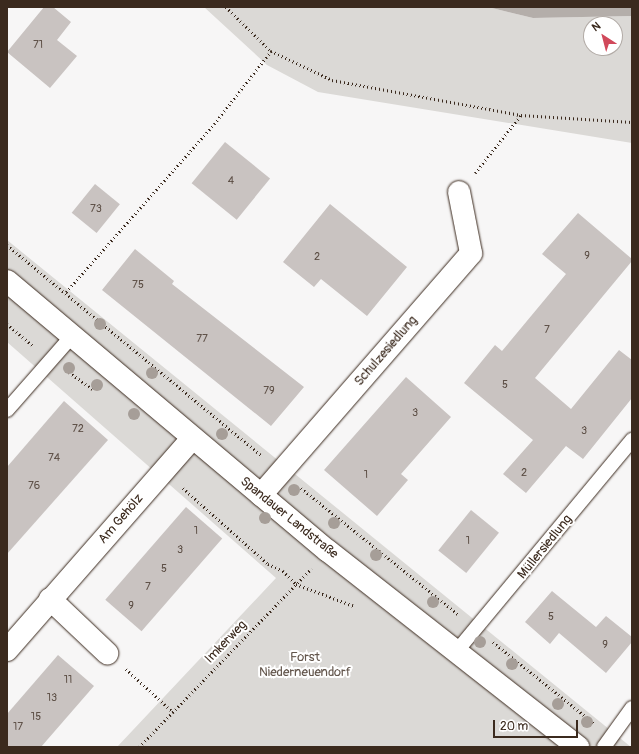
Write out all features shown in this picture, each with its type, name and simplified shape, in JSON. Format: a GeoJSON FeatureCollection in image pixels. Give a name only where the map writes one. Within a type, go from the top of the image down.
{"type":"FeatureCollection","features":[{"type":"Feature","properties":{"kind":"street","name":"Schulzesiedlung"},"geometry":{"type":"LineString","coordinates":[[261,495],[471,253],[459,192]]}},
{"type":"Feature","properties":{"kind":"street","name":"Spandauer Landstraße"},"geometry":{"type":"LineString","coordinates":[[7,281],[328,551],[578,747]]}},
{"type":"Feature","properties":{"kind":"street","name":"Am Gehölz"},"geometry":{"type":"LineString","coordinates":[[7,650],[192,438]]}},
{"type":"Feature","properties":{"kind":"street"},"geometry":{"type":"LineString","coordinates":[[50,599],[107,653]]}},
{"type":"Feature","properties":{"kind":"lane"},"geometry":{"type":"LineString","coordinates":[[7,410],[73,335]]}},
{"type":"Feature","properties":{"kind":"lane","name":"Müllersiedlung"},"geometry":{"type":"LineString","coordinates":[[456,652],[632,440]]}},
{"type":"Feature","properties":{"kind":"lane"},"geometry":{"type":"LineString","coordinates":[[608,742],[632,708]]}},
{"type":"Feature","properties":{"kind":"path"},"geometry":{"type":"LineString","coordinates":[[226,7],[271,51],[302,68],[332,80],[522,115],[632,122]]}},
{"type":"Feature","properties":{"kind":"path"},"geometry":{"type":"LineString","coordinates":[[66,292],[214,124],[271,51]]}},
{"type":"Feature","properties":{"kind":"path"},"geometry":{"type":"LineString","coordinates":[[459,192],[522,115]]}},
{"type":"Feature","properties":{"kind":"path"},"geometry":{"type":"LineString","coordinates":[[7,245],[66,292],[282,472],[476,629],[608,742]]}},
{"type":"Feature","properties":{"kind":"path"},"geometry":{"type":"LineString","coordinates":[[7,324],[96,392]]}},
{"type":"Feature","properties":{"kind":"path"},"geometry":{"type":"LineString","coordinates":[[177,456],[176,481],[268,564],[283,571],[296,584],[356,607]]}},
{"type":"Feature","properties":{"kind":"path","name":"Imkerweg"},"geometry":{"type":"LineString","coordinates":[[139,747],[328,551]]}},
{"type":"Feature","properties":{"kind":"path"},"geometry":{"type":"LineString","coordinates":[[107,653],[173,712]]}},
{"type":"Feature","properties":{"kind":"green space"},"geometry":{"type":"Polygon","coordinates":[[[204,7],[488,7],[533,18],[583,17],[583,56],[623,56],[623,16],[632,16],[632,143],[318,92],[267,65],[204,7]]]}},
{"type":"Feature","properties":{"kind":"green space","name":"Forst Niederneuendorf"},"geometry":{"type":"Polygon","coordinates":[[[7,240],[631,747],[117,747],[276,578],[7,342],[7,240]]]}},
{"type":"Feature","properties":{"kind":"shaded area"},"geometry":{"type":"Polygon","coordinates":[[[488,7],[632,7],[632,16],[533,18],[488,7]]]}},
{"type":"Feature","properties":{"kind":"building"},"geometry":{"type":"Polygon","coordinates":[[[44,7],[53,7],[71,22],[57,40],[77,56],[50,88],[7,52],[44,7]]]}},
{"type":"Feature","properties":{"kind":"building"},"geometry":{"type":"Polygon","coordinates":[[[225,142],[270,179],[237,220],[192,183],[225,142]]]}},
{"type":"Feature","properties":{"kind":"building"},"geometry":{"type":"Polygon","coordinates":[[[95,184],[120,204],[97,233],[72,213],[95,184]]]}},
{"type":"Feature","properties":{"kind":"building"},"geometry":{"type":"Polygon","coordinates":[[[330,204],[407,267],[367,316],[321,279],[314,287],[283,262],[330,204]]]}},
{"type":"Feature","properties":{"kind":"building"},"geometry":{"type":"Polygon","coordinates":[[[578,213],[632,259],[632,261],[535,378],[571,409],[619,350],[632,360],[632,398],[583,459],[566,446],[526,493],[503,474],[533,440],[464,383],[495,345],[502,351],[566,274],[542,254],[578,213]]]}},
{"type":"Feature","properties":{"kind":"building"},"geometry":{"type":"Polygon","coordinates":[[[135,249],[174,281],[172,284],[304,387],[271,426],[102,290],[135,249]]]}},
{"type":"Feature","properties":{"kind":"building"},"geometry":{"type":"Polygon","coordinates":[[[406,377],[451,417],[401,474],[408,480],[377,516],[324,470],[406,377]]]}},
{"type":"Feature","properties":{"kind":"building"},"geometry":{"type":"Polygon","coordinates":[[[64,401],[108,440],[7,554],[7,467],[64,401]]]}},
{"type":"Feature","properties":{"kind":"building"},"geometry":{"type":"Polygon","coordinates":[[[186,507],[222,538],[142,631],[105,600],[186,507]]]}},
{"type":"Feature","properties":{"kind":"building"},"geometry":{"type":"Polygon","coordinates":[[[471,510],[499,533],[466,573],[438,550],[471,510]]]}},
{"type":"Feature","properties":{"kind":"building"},"geometry":{"type":"Polygon","coordinates":[[[552,591],[596,627],[606,616],[632,637],[632,642],[606,673],[559,633],[550,644],[525,622],[552,591]]]}},
{"type":"Feature","properties":{"kind":"building"},"geometry":{"type":"Polygon","coordinates":[[[58,655],[94,686],[41,747],[7,747],[7,714],[58,655]]]}}]}
